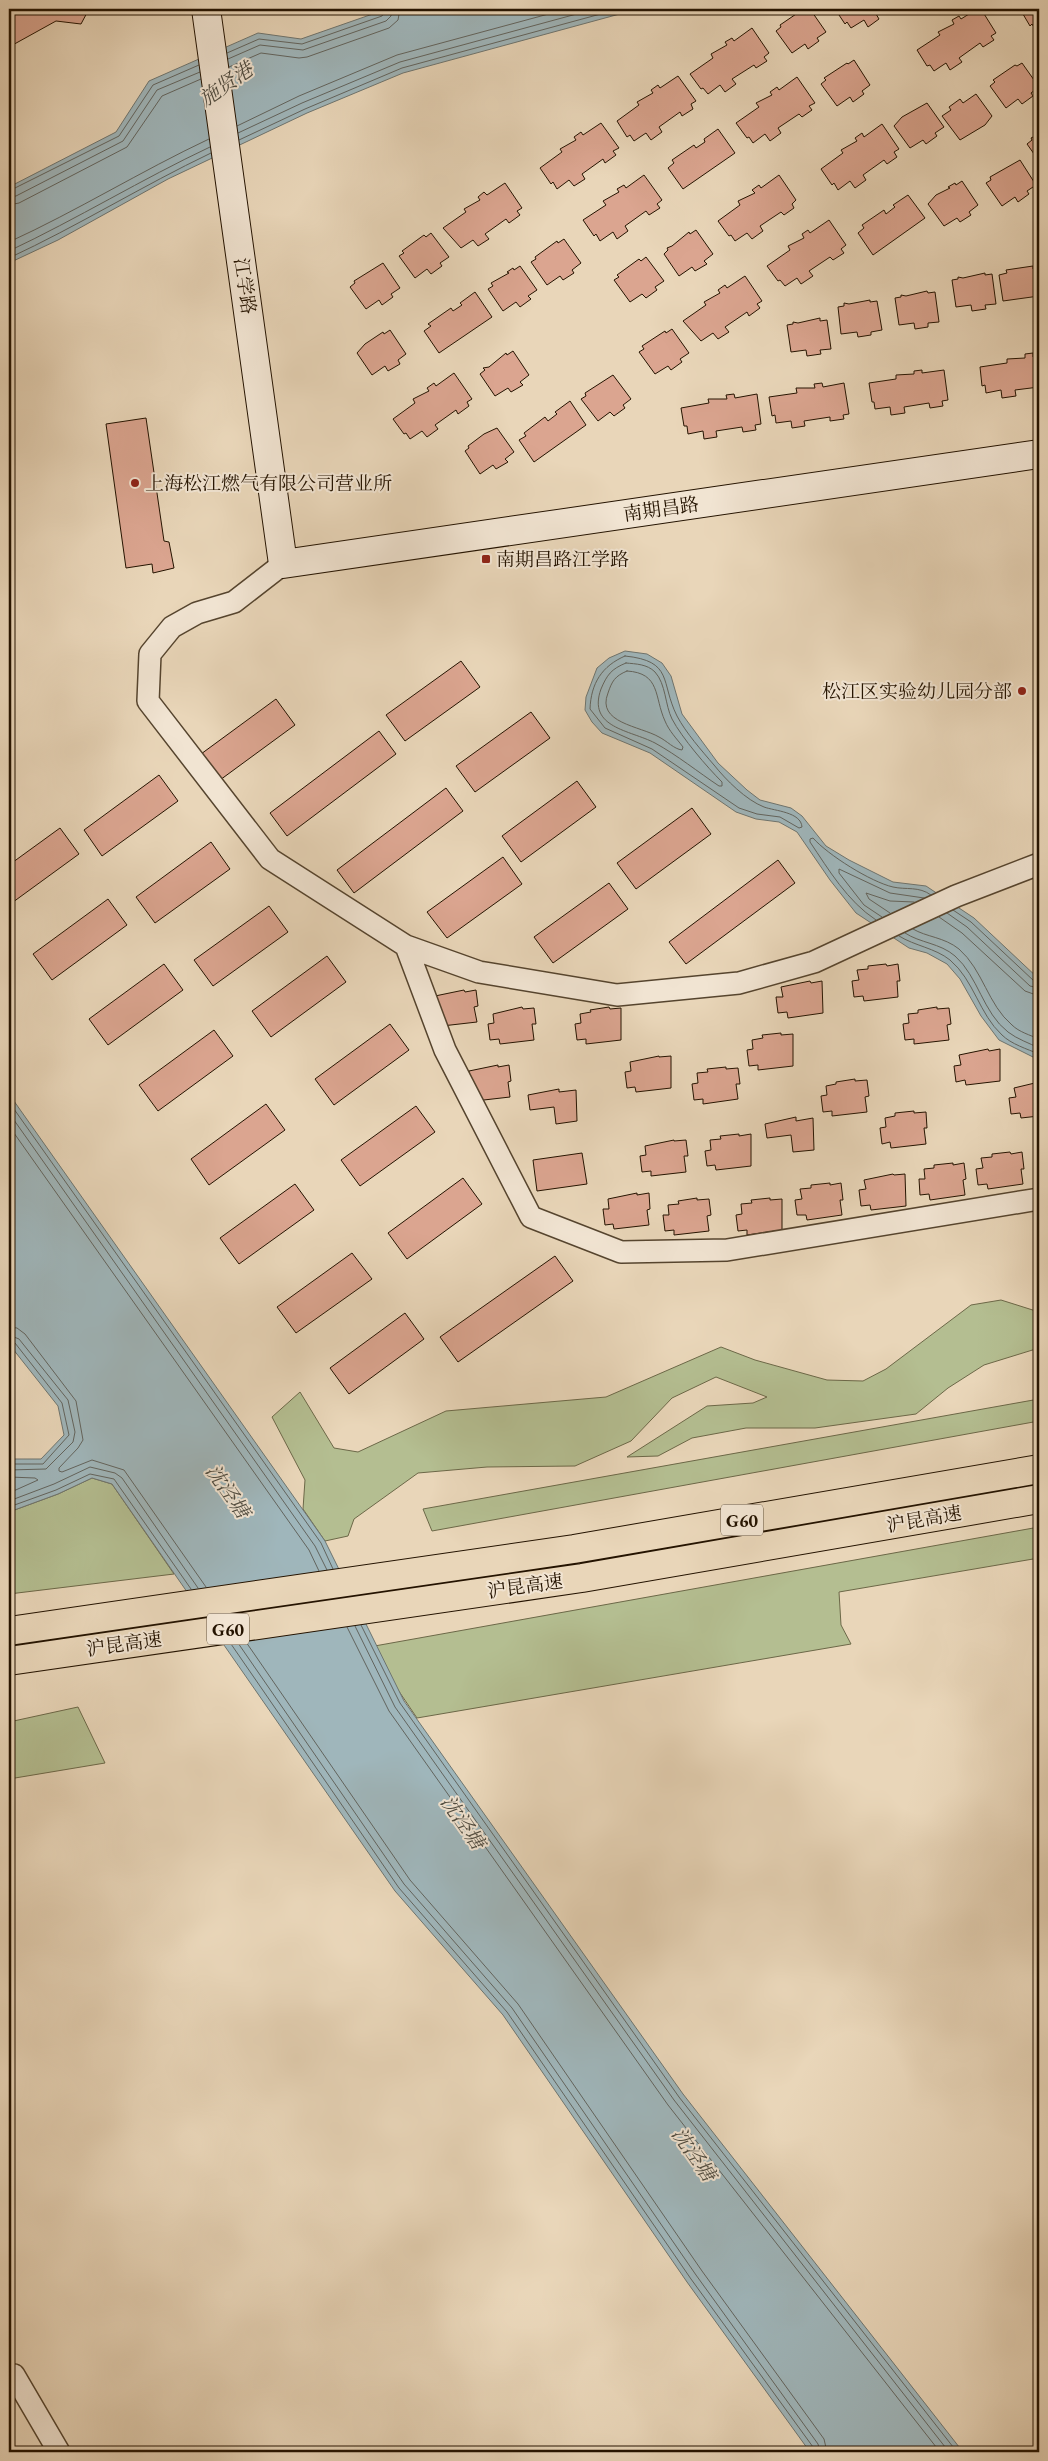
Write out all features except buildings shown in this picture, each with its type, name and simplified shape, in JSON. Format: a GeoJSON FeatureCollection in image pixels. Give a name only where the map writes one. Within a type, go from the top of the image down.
{"type":"FeatureCollection","features":[{"type":"Feature","properties":{"kind":"highway","name":"沪昆高速"},"geometry":{"type":"LineString","coordinates":[[9,1631],[574,1549],[1039,1469]]}},
{"type":"Feature","properties":{"kind":"highway","name":"沪昆高速"},"geometry":{"type":"LineString","coordinates":[[9,1661],[582,1578],[1039,1499]]}},
{"type":"Feature","properties":{"kind":"main road","name":"江学路"},"geometry":{"type":"LineString","coordinates":[[206,9],[282,564]]}},
{"type":"Feature","properties":{"kind":"main road","name":"南期昌路"},"geometry":{"type":"LineString","coordinates":[[282,564],[1039,454]]}},
{"type":"Feature","properties":{"kind":"street"},"geometry":{"type":"LineString","coordinates":[[282,564],[234,602],[197,613],[172,627],[150,654],[148,701],[270,859],[406,946],[479,972],[617,995],[739,983],[814,962],[956,896],[1039,864]]}},
{"type":"Feature","properties":{"kind":"street"},"geometry":{"type":"LineString","coordinates":[[406,946],[445,1050],[531,1217],[620,1252],[727,1250],[1039,1199]]}},
{"type":"Feature","properties":{"kind":"street"},"geometry":{"type":"LineString","coordinates":[[14,2375],[59,2452]]}},
{"type":"Feature","properties":{"kind":"green space"},"geometry":{"type":"Polygon","coordinates":[[[1001,1300],[1039,1312],[1039,1348],[984,1365],[948,1388],[916,1414],[815,1428],[746,1428],[692,1438],[658,1456],[627,1457],[707,1406],[753,1403],[767,1397],[716,1377],[672,1398],[631,1441],[575,1466],[487,1467],[418,1473],[354,1519],[348,1536],[325,1541],[303,1509],[305,1480],[272,1417],[300,1392],[334,1448],[358,1452],[446,1411],[606,1397],[721,1347],[755,1360],[827,1380],[863,1381],[886,1369],[971,1305],[1001,1300]]]}},
{"type":"Feature","properties":{"kind":"green space"},"geometry":{"type":"Polygon","coordinates":[[[1039,1399],[1039,1421],[432,1531],[423,1509],[1039,1399]]]}},
{"type":"Feature","properties":{"kind":"green space"},"geometry":{"type":"Polygon","coordinates":[[[92,1478],[112,1484],[174,1574],[9,1594],[9,1512],[58,1494],[92,1478]]]}},
{"type":"Feature","properties":{"kind":"green space"},"geometry":{"type":"Polygon","coordinates":[[[1039,1527],[1039,1558],[839,1592],[841,1625],[851,1644],[417,1718],[369,1647],[1039,1527]]]}},
{"type":"Feature","properties":{"kind":"green space"},"geometry":{"type":"Polygon","coordinates":[[[78,1707],[105,1763],[9,1779],[9,1722],[78,1707]]]}},
{"type":"Feature","properties":{"kind":"water","name":"施贤港"},"geometry":{"type":"Polygon","coordinates":[[[387,9],[638,9],[403,73],[307,113],[168,179],[58,240],[9,263],[9,187],[116,132],[149,81],[258,33],[301,39],[387,9]]]}},
{"type":"Feature","properties":{"kind":"water"},"geometry":{"type":"Polygon","coordinates":[[[625,651],[647,654],[662,663],[671,676],[682,714],[718,763],[747,790],[760,800],[791,808],[802,816],[826,846],[849,860],[893,882],[926,886],[974,918],[1039,979],[1039,1060],[999,1040],[981,1016],[960,979],[947,964],[927,953],[909,948],[856,913],[830,880],[797,832],[779,822],[756,819],[736,812],[650,753],[602,733],[592,722],[585,710],[586,697],[597,668],[609,658],[625,651]]]}},
{"type":"Feature","properties":{"kind":"water","name":"沈泾塘"},"geometry":{"type":"Polygon","coordinates":[[[9,1094],[325,1541],[404,1701],[683,2094],[963,2452],[810,2452],[687,2282],[503,2015],[395,1891],[112,1484],[92,1478],[58,1494],[9,1512],[9,1459],[41,1459],[64,1435],[58,1406],[9,1344],[9,1094]]]}},
{"type":"Feature","properties":{"kind":"place","name":"上海松江燃气有限公司营业所"},"geometry":{"type":"Point","coordinates":[135,483]}},
{"type":"Feature","properties":{"kind":"place","name":"南期昌路江学路"},"geometry":{"type":"Point","coordinates":[486,559]}},
{"type":"Feature","properties":{"kind":"place","name":"松江区实验幼儿园分部"},"geometry":{"type":"Point","coordinates":[1022,691]}}]}
